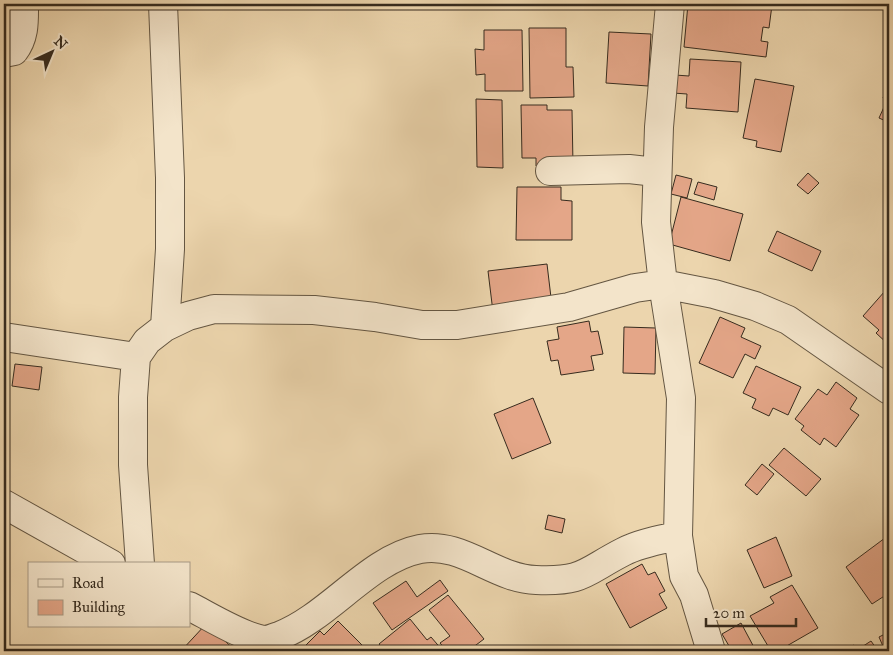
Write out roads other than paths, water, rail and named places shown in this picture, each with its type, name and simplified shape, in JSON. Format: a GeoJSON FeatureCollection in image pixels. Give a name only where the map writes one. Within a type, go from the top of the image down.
{"type":"FeatureCollection","features":[{"type":"Feature","properties":{"kind":"street"},"geometry":{"type":"LineString","coordinates":[[4,53],[14,51],[19,44],[24,31],[24,4]]}},
{"type":"Feature","properties":{"kind":"street"},"geometry":{"type":"LineString","coordinates":[[163,4],[170,187],[170,249],[165,327]]}},
{"type":"Feature","properties":{"kind":"street"},"geometry":{"type":"LineString","coordinates":[[670,4],[656,172],[656,222],[662,284],[681,398],[678,536],[684,576],[694,595],[711,651]]}},
{"type":"Feature","properties":{"kind":"street"},"geometry":{"type":"LineString","coordinates":[[550,171],[629,168],[656,172]]}},
{"type":"Feature","properties":{"kind":"street"},"geometry":{"type":"LineString","coordinates":[[140,562],[132,464],[133,396],[136,357],[147,341],[165,327],[188,316],[214,309],[314,310],[422,325],[457,325],[568,308],[635,288],[662,284],[714,294],[755,306],[788,320],[889,390]]}},
{"type":"Feature","properties":{"kind":"street"},"geometry":{"type":"LineString","coordinates":[[4,337],[136,357]]}},
{"type":"Feature","properties":{"kind":"street"},"geometry":{"type":"LineString","coordinates":[[4,504],[107,562]]}},
{"type":"Feature","properties":{"kind":"street"},"geometry":{"type":"LineString","coordinates":[[190,606],[247,635],[266,640],[299,626],[393,559],[421,548],[448,549],[504,574],[533,580],[563,581],[577,578],[595,570],[624,552],[648,543],[678,536]]}}]}
